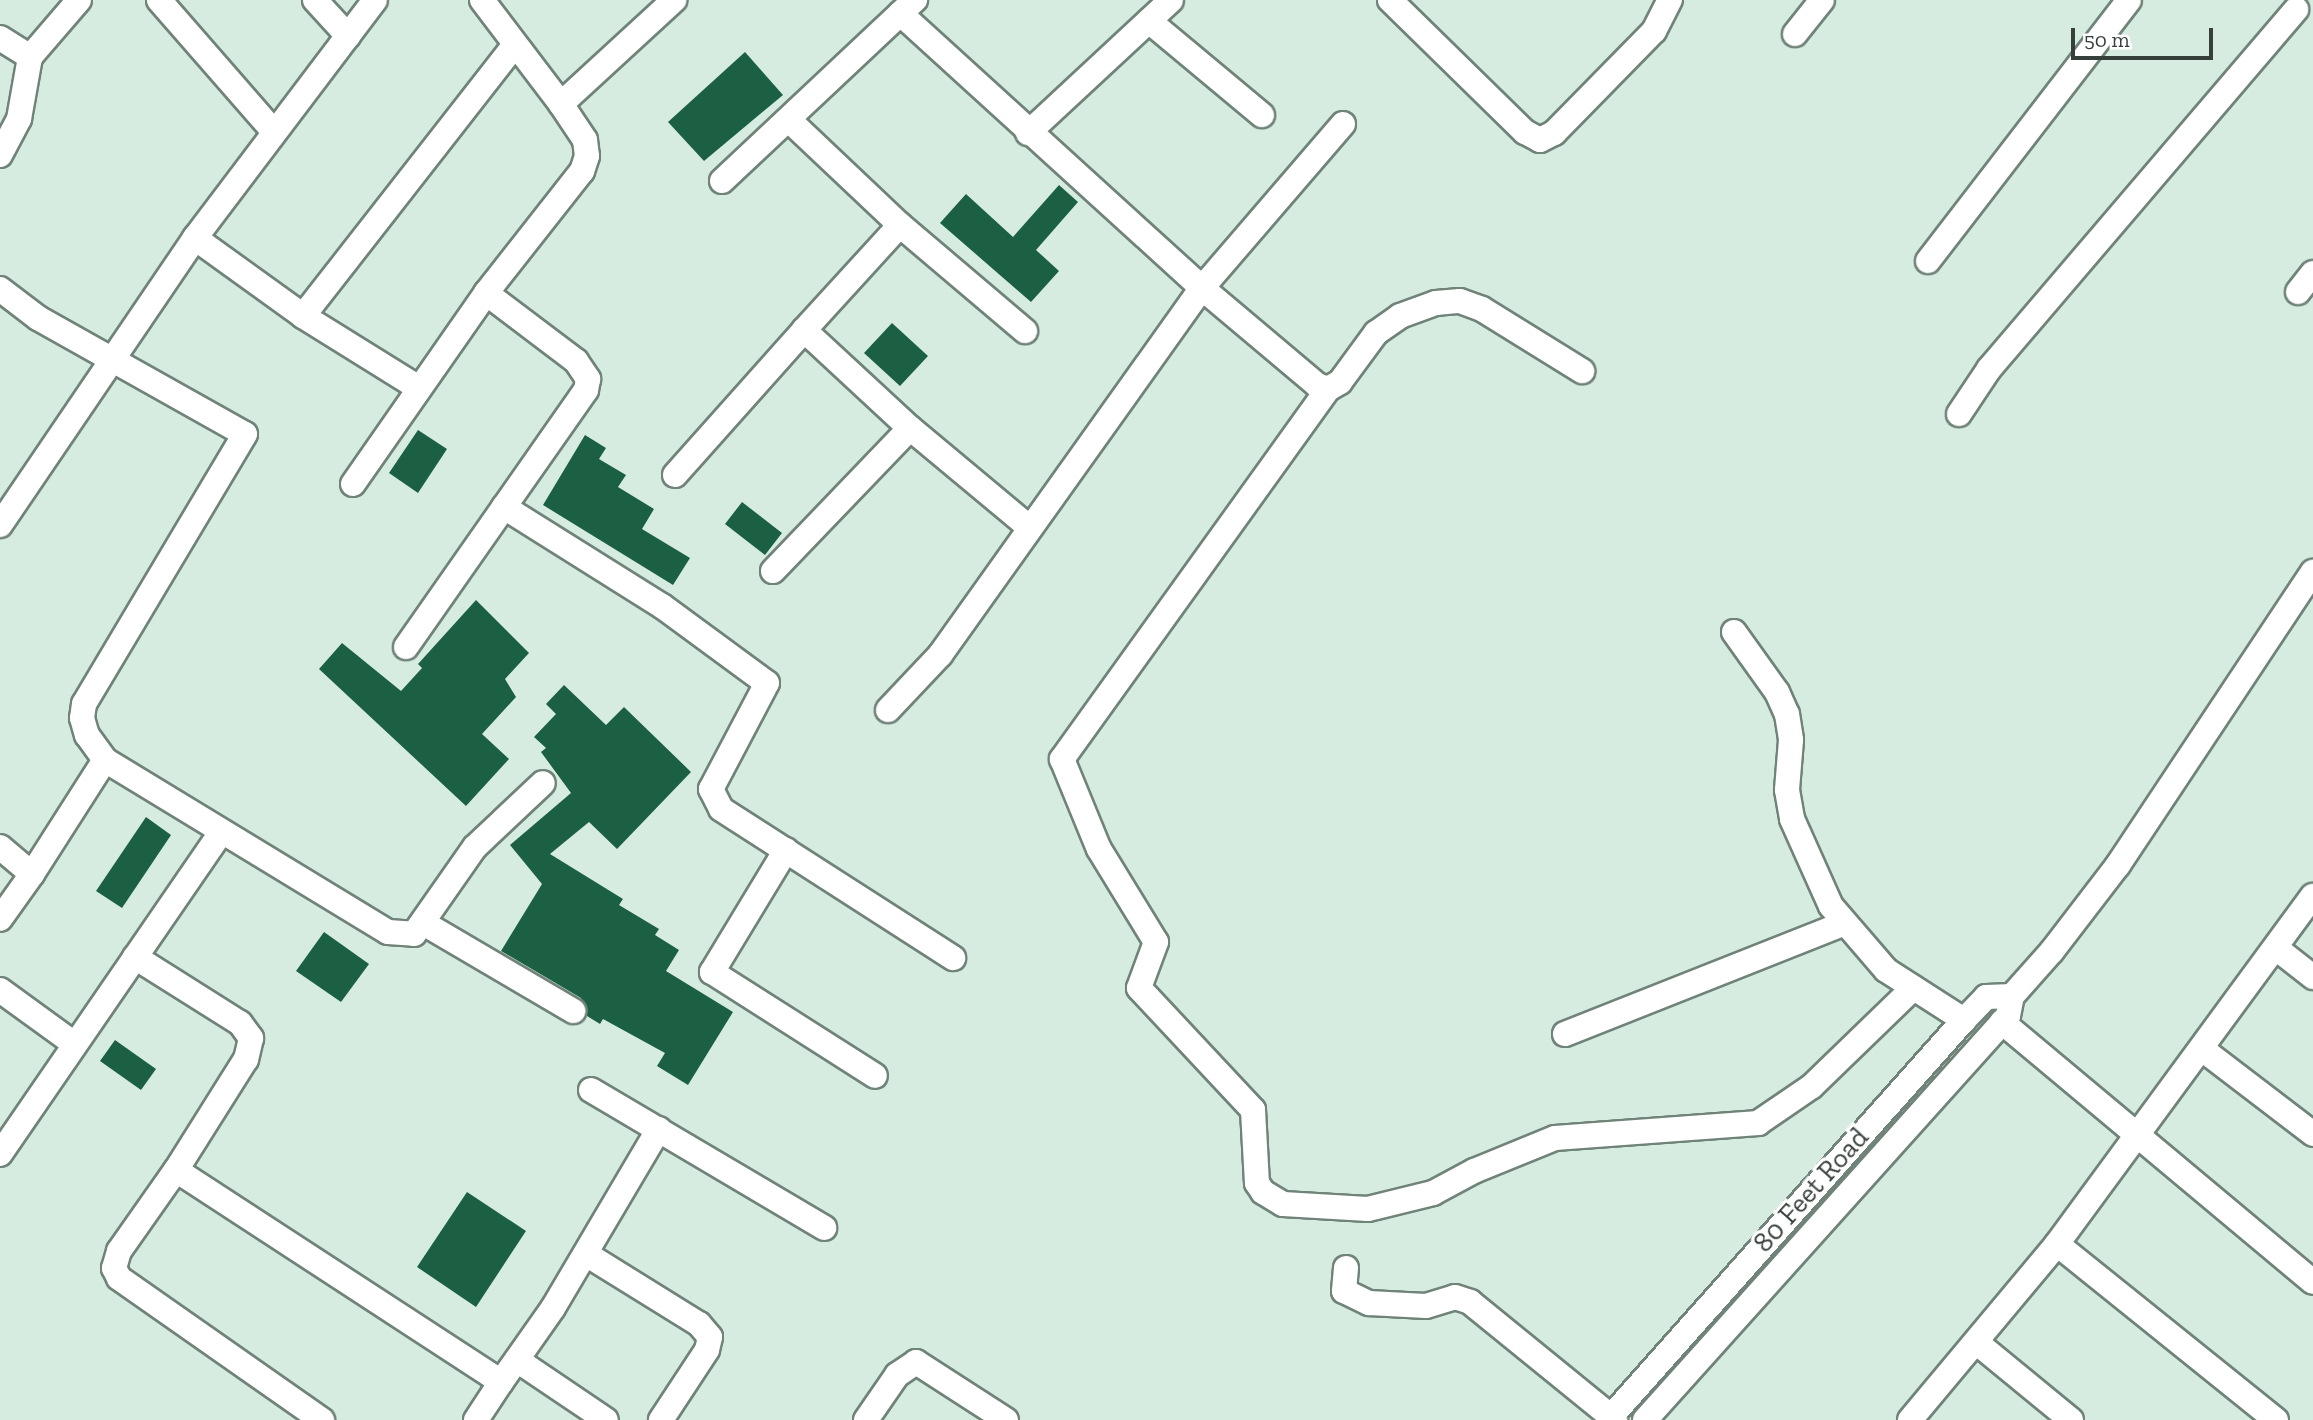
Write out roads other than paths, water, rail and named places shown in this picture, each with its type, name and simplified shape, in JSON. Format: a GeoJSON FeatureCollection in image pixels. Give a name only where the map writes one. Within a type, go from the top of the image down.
{"type":"FeatureCollection","features":[{"type":"Feature","properties":{"kind":"street"},"geometry":{"type":"LineString","coordinates":[[0,155],[9,115],[30,57],[79,0]]}},
{"type":"Feature","properties":{"kind":"street"},"geometry":{"type":"LineString","coordinates":[[159,0],[274,132]]}},
{"type":"Feature","properties":{"kind":"street"},"geometry":{"type":"LineString","coordinates":[[315,0],[348,36]]}},
{"type":"Feature","properties":{"kind":"street"},"geometry":{"type":"LineString","coordinates":[[0,525],[116,359],[195,238],[375,0]]}},
{"type":"Feature","properties":{"kind":"street"},"geometry":{"type":"LineString","coordinates":[[353,484],[417,387],[486,293],[582,171],[587,156],[585,140],[561,104],[482,0]]}},
{"type":"Feature","properties":{"kind":"street"},"geometry":{"type":"LineString","coordinates":[[561,104],[674,0]]}},
{"type":"Feature","properties":{"kind":"street"},"geometry":{"type":"LineString","coordinates":[[1028,133],[1171,0]]}},
{"type":"Feature","properties":{"kind":"street"},"geometry":{"type":"LineString","coordinates":[[1390,0],[1525,132],[1540,140],[1554,133],[1654,31],[1670,0]]}},
{"type":"Feature","properties":{"kind":"street"},"geometry":{"type":"LineString","coordinates":[[1796,34],[1822,0]]}},
{"type":"Feature","properties":{"kind":"street"},"geometry":{"type":"LineString","coordinates":[[1927,261],[2129,0]]}},
{"type":"Feature","properties":{"kind":"street"},"geometry":{"type":"LineString","coordinates":[[722,181],[908,6],[1028,133],[1202,288],[1317,386],[1328,389]]}},
{"type":"Feature","properties":{"kind":"street"},"geometry":{"type":"LineString","coordinates":[[1959,414],[1989,369],[2298,10]]}},
{"type":"Feature","properties":{"kind":"street"},"geometry":{"type":"LineString","coordinates":[[1149,21],[1262,115]]}},
{"type":"Feature","properties":{"kind":"street"},"geometry":{"type":"LineString","coordinates":[[0,38],[30,57]]}},
{"type":"Feature","properties":{"kind":"street"},"geometry":{"type":"LineString","coordinates":[[303,316],[516,44]]}},
{"type":"Feature","properties":{"kind":"street"},"geometry":{"type":"LineString","coordinates":[[789,120],[900,225],[1025,331]]}},
{"type":"Feature","properties":{"kind":"street"},"geometry":{"type":"LineString","coordinates":[[888,710],[940,655],[1202,288],[1343,124]]}},
{"type":"Feature","properties":{"kind":"street"},"geometry":{"type":"LineString","coordinates":[[676,475],[900,225]]}},
{"type":"Feature","properties":{"kind":"street"},"geometry":{"type":"LineString","coordinates":[[195,238],[303,316],[417,387]]}},
{"type":"Feature","properties":{"kind":"street"},"geometry":{"type":"LineString","coordinates":[[2298,292],[2313,273]]}},
{"type":"Feature","properties":{"kind":"street"},"geometry":{"type":"LineString","coordinates":[[0,289],[38,318],[116,359],[244,434],[84,704],[82,718],[87,735],[105,760],[220,834],[388,932],[414,934],[425,925],[475,847],[542,783]]}},
{"type":"Feature","properties":{"kind":"street"},"geometry":{"type":"LineString","coordinates":[[406,647],[586,390],[588,379],[576,361],[486,293]]}},
{"type":"Feature","properties":{"kind":"street"},"geometry":{"type":"LineString","coordinates":[[1582,371],[1482,309],[1460,301],[1436,303],[1400,316],[1376,333],[1340,382],[1328,389],[1062,759],[1099,849],[1156,942],[1139,988],[1253,1110],[1257,1183],[1263,1192],[1283,1204],[1368,1209],[1433,1193],[1485,1166],[1555,1138],[1758,1123],[1812,1086],[1913,988]]}},
{"type":"Feature","properties":{"kind":"street"},"geometry":{"type":"LineString","coordinates":[[804,330],[910,428],[1030,528]]}},
{"type":"Feature","properties":{"kind":"street"},"geometry":{"type":"LineString","coordinates":[[773,571],[910,428]]}},
{"type":"Feature","properties":{"kind":"street"},"geometry":{"type":"LineString","coordinates":[[504,507],[662,606],[767,683],[711,789],[722,809],[953,958]]}},
{"type":"Feature","properties":{"kind":"street"},"geometry":{"type":"LineString","coordinates":[[1346,1268],[1344,1290],[1369,1303],[1426,1306],[1455,1297],[1470,1301],[1611,1419],[1964,1020],[1986,997],[2011,996],[2118,865],[2313,572]]}},
{"type":"Feature","properties":{"kind":"street"},"geometry":{"type":"LineString","coordinates":[[1734,632],[1777,692],[1787,714],[1791,740],[1787,790],[1792,819],[1831,905],[1886,970],[1964,1020]]}},
{"type":"Feature","properties":{"kind":"street"},"geometry":{"type":"LineString","coordinates":[[0,919],[105,760]]}},
{"type":"Feature","properties":{"kind":"street"},"geometry":{"type":"LineString","coordinates":[[0,1154],[73,1043],[220,834]]}},
{"type":"Feature","properties":{"kind":"street"},"geometry":{"type":"LineString","coordinates":[[0,847],[32,874]]}},
{"type":"Feature","properties":{"kind":"street"},"geometry":{"type":"LineString","coordinates":[[786,850],[712,972],[875,1076]]}},
{"type":"Feature","properties":{"kind":"street"},"geometry":{"type":"LineString","coordinates":[[1910,1420],[2057,1244],[2313,896]]}},
{"type":"Feature","properties":{"kind":"street"},"geometry":{"type":"LineString","coordinates":[[1565,1034],[1845,923]]}},
{"type":"Feature","properties":{"kind":"street"},"geometry":{"type":"LineString","coordinates":[[425,925],[573,1011]]}},
{"type":"Feature","properties":{"kind":"street"},"geometry":{"type":"LineString","coordinates":[[2276,948],[2313,976]]}},
{"type":"Feature","properties":{"kind":"street"},"geometry":{"type":"LineString","coordinates":[[135,957],[240,1023],[251,1038],[246,1059],[176,1170],[119,1251],[114,1268],[118,1278],[322,1420]]}},
{"type":"Feature","properties":{"kind":"street"},"geometry":{"type":"LineString","coordinates":[[0,990],[73,1043]]}},
{"type":"Feature","properties":{"kind":"street","name":"80 Feet Road"},"geometry":{"type":"LineString","coordinates":[[1645,1420],[2002,1022],[2011,996]]}},
{"type":"Feature","properties":{"kind":"street"},"geometry":{"type":"LineString","coordinates":[[2002,1022],[2312,1278]]}},
{"type":"Feature","properties":{"kind":"street"},"geometry":{"type":"LineString","coordinates":[[2202,1049],[2313,1134]]}},
{"type":"Feature","properties":{"kind":"street"},"geometry":{"type":"LineString","coordinates":[[591,1090],[824,1228]]}},
{"type":"Feature","properties":{"kind":"street"},"geometry":{"type":"LineString","coordinates":[[476,1420],[586,1254],[659,1129]]}},
{"type":"Feature","properties":{"kind":"street"},"geometry":{"type":"LineString","coordinates":[[176,1170],[501,1382]]}},
{"type":"Feature","properties":{"kind":"street"},"geometry":{"type":"LineString","coordinates":[[2057,1244],[2276,1420]]}},
{"type":"Feature","properties":{"kind":"street"},"geometry":{"type":"LineString","coordinates":[[586,1254],[699,1324],[710,1337],[707,1350],[661,1420]]}},
{"type":"Feature","properties":{"kind":"street"},"geometry":{"type":"LineString","coordinates":[[1976,1342],[2071,1420]]}},
{"type":"Feature","properties":{"kind":"street"},"geometry":{"type":"LineString","coordinates":[[517,1360],[606,1420]]}},
{"type":"Feature","properties":{"kind":"street"},"geometry":{"type":"LineString","coordinates":[[866,1420],[897,1375],[916,1362],[1006,1420]]}}]}
